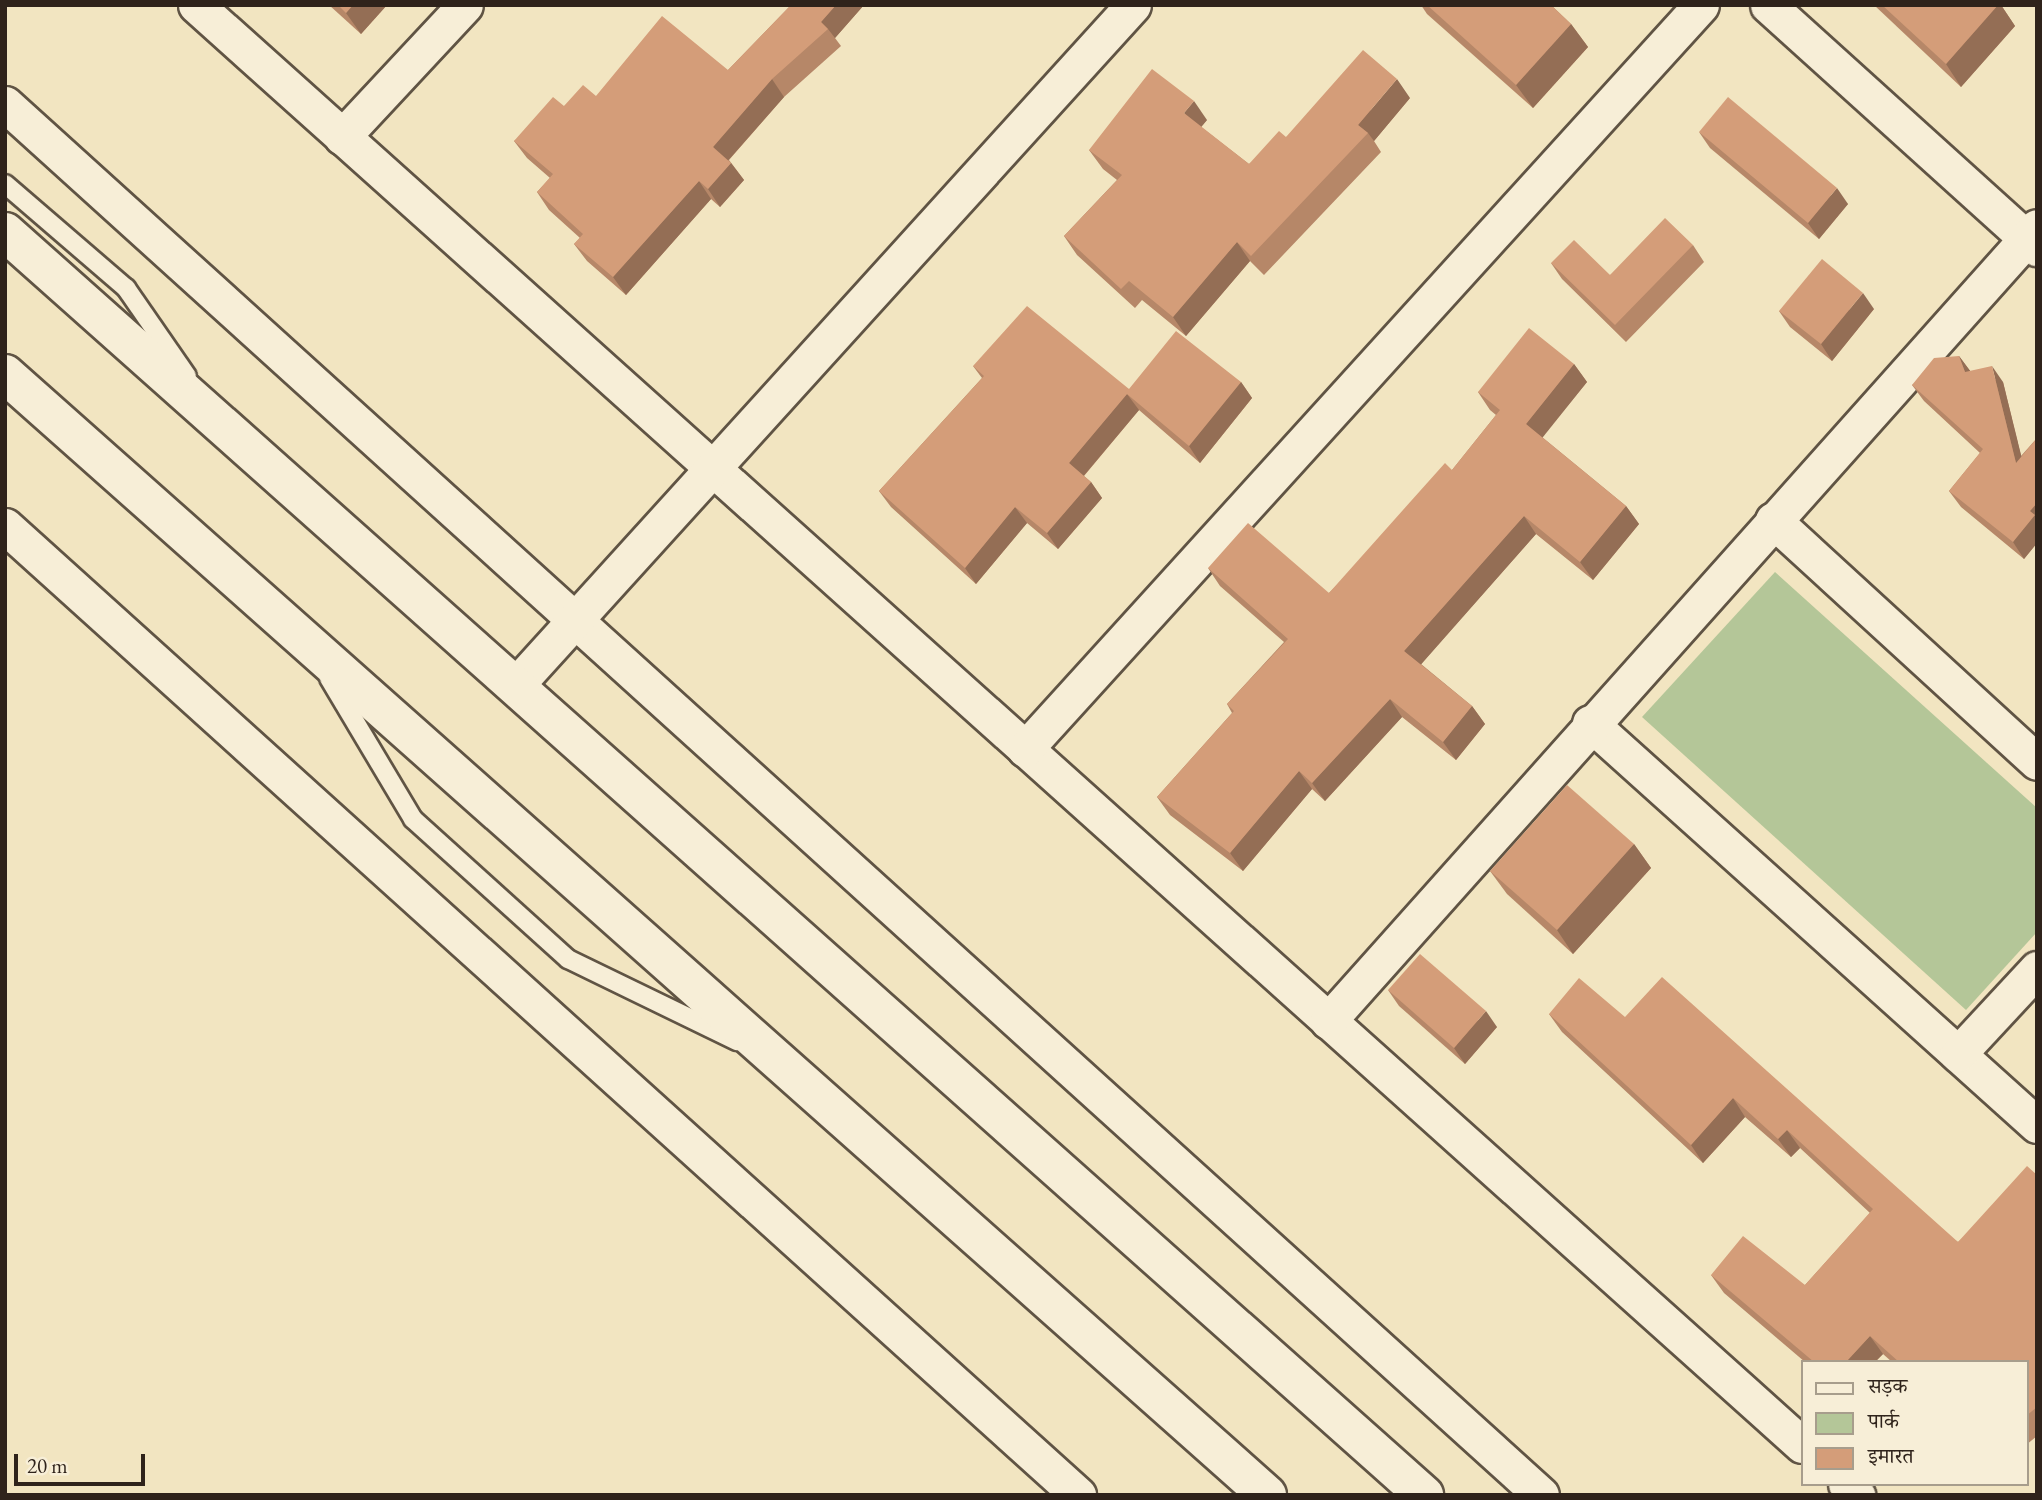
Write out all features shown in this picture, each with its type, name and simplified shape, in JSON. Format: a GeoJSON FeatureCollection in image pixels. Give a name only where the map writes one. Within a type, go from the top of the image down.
{"type":"FeatureCollection","features":[{"type":"Feature","properties":{"kind":"street"},"geometry":{"type":"LineString","coordinates":[[196,5],[1800,1443]]}},
{"type":"Feature","properties":{"kind":"street"},"geometry":{"type":"LineString","coordinates":[[342,137],[465,5]]}},
{"type":"Feature","properties":{"kind":"street"},"geometry":{"type":"LineString","coordinates":[[516,685],[1133,5]]}},
{"type":"Feature","properties":{"kind":"street"},"geometry":{"type":"LineString","coordinates":[[1025,749],[1701,5]]}},
{"type":"Feature","properties":{"kind":"street"},"geometry":{"type":"LineString","coordinates":[[1328,1021],[1590,723],[2033,238],[1768,5]]}},
{"type":"Feature","properties":{"kind":"street"},"geometry":{"type":"LineString","coordinates":[[5,104],[1541,1495]]}},
{"type":"Feature","properties":{"kind":"street"},"geometry":{"type":"LineString","coordinates":[[5,232],[1424,1495]]}},
{"type":"Feature","properties":{"kind":"street"},"geometry":{"type":"LineString","coordinates":[[5,373],[1267,1495]]}},
{"type":"Feature","properties":{"kind":"street"},"geometry":{"type":"LineString","coordinates":[[1773,520],[2037,762]]}},
{"type":"Feature","properties":{"kind":"street"},"geometry":{"type":"LineString","coordinates":[[5,526],[1078,1495]]}},
{"type":"Feature","properties":{"kind":"street"},"geometry":{"type":"LineString","coordinates":[[1590,723],[2037,1125]]}},
{"type":"Feature","properties":{"kind":"street"},"geometry":{"type":"LineString","coordinates":[[1958,1054],[2037,969]]}},
{"type":"Feature","properties":{"kind":"lane"},"geometry":{"type":"LineString","coordinates":[[5,184],[127,288],[219,422]]}},
{"type":"Feature","properties":{"kind":"lane"},"geometry":{"type":"LineString","coordinates":[[307,641],[413,819],[568,959],[784,1064]]}},
{"type":"Feature","properties":{"kind":"green space"},"geometry":{"type":"Polygon","coordinates":[[[1775,572],[2037,808],[2037,932],[1966,1010],[1642,717],[1775,572]]]}},
{"type":"Feature","properties":{"kind":"building"},"geometry":{"type":"Polygon","coordinates":[[[338,5],[353,5],[346,13],[338,5]]]}},
{"type":"Feature","properties":{"kind":"building"},"geometry":{"type":"Polygon","coordinates":[[[791,5],[836,5],[821,22],[828,29],[772,79],[713,147],[731,163],[708,189],[699,181],[613,277],[574,244],[583,234],[537,192],[553,174],[514,141],[553,97],[564,106],[583,85],[596,96],[662,16],[728,70],[791,5]]]}},
{"type":"Feature","properties":{"kind":"building"},"geometry":{"type":"Polygon","coordinates":[[[1427,5],[1551,5],[1571,24],[1516,85],[1427,5]]]}},
{"type":"Feature","properties":{"kind":"building"},"geometry":{"type":"Polygon","coordinates":[[[1882,5],[1998,5],[1946,64],[1882,5]]]}},
{"type":"Feature","properties":{"kind":"building"},"geometry":{"type":"Polygon","coordinates":[[[1363,50],[1397,79],[1358,125],[1368,133],[1251,256],[1237,242],[1173,317],[1129,281],[1121,289],[1064,236],[1122,175],[1089,150],[1152,69],[1194,101],[1184,113],[1249,164],[1279,131],[1286,137],[1363,50]]]}},
{"type":"Feature","properties":{"kind":"building"},"geometry":{"type":"Polygon","coordinates":[[[1728,97],[1837,188],[1808,223],[1699,132],[1728,97]]]}},
{"type":"Feature","properties":{"kind":"building"},"geometry":{"type":"Polygon","coordinates":[[[1665,218],[1693,245],[1615,325],[1551,263],[1574,240],[1610,275],[1665,218]]]}},
{"type":"Feature","properties":{"kind":"building"},"geometry":{"type":"Polygon","coordinates":[[[1822,259],[1863,293],[1821,344],[1779,311],[1822,259]]]}},
{"type":"Feature","properties":{"kind":"building"},"geometry":{"type":"Polygon","coordinates":[[[1027,306],[1129,389],[1176,331],[1241,382],[1189,446],[1127,394],[1069,463],[1091,482],[1047,533],[1015,507],[965,568],[879,491],[984,376],[973,366],[1027,306]]]}},
{"type":"Feature","properties":{"kind":"building"},"geometry":{"type":"Polygon","coordinates":[[[1529,328],[1574,364],[1526,424],[1626,506],[1580,562],[1524,516],[1404,651],[1472,706],[1443,742],[1390,699],[1312,783],[1299,771],[1230,853],[1157,797],[1234,711],[1227,704],[1288,639],[1208,568],[1248,523],[1329,593],[1445,463],[1452,470],[1500,410],[1478,392],[1529,328]]]}},
{"type":"Feature","properties":{"kind":"building"},"geometry":{"type":"Polygon","coordinates":[[[1959,356],[1965,372],[1992,366],[2016,463],[2037,438],[2037,503],[2030,511],[2035,515],[2013,542],[1949,491],[1983,449],[1912,385],[1934,358],[1959,356]]]}},
{"type":"Feature","properties":{"kind":"building"},"geometry":{"type":"Polygon","coordinates":[[[1567,785],[1634,844],[1557,930],[1490,871],[1567,785]]]}},
{"type":"Feature","properties":{"kind":"building"},"geometry":{"type":"Polygon","coordinates":[[[1420,954],[1486,1011],[1454,1048],[1388,990],[1420,954]]]}},
{"type":"Feature","properties":{"kind":"building"},"geometry":{"type":"Polygon","coordinates":[[[1662,977],[1958,1242],[2027,1166],[2037,1175],[2037,1407],[2028,1414],[2028,1360],[1897,1360],[1870,1336],[1848,1360],[1812,1360],[1711,1275],[1743,1236],[1805,1285],[1873,1209],[1787,1130],[1778,1139],[1733,1098],[1691,1145],[1549,1014],[1579,978],[1625,1017],[1662,977]]]}}]}
